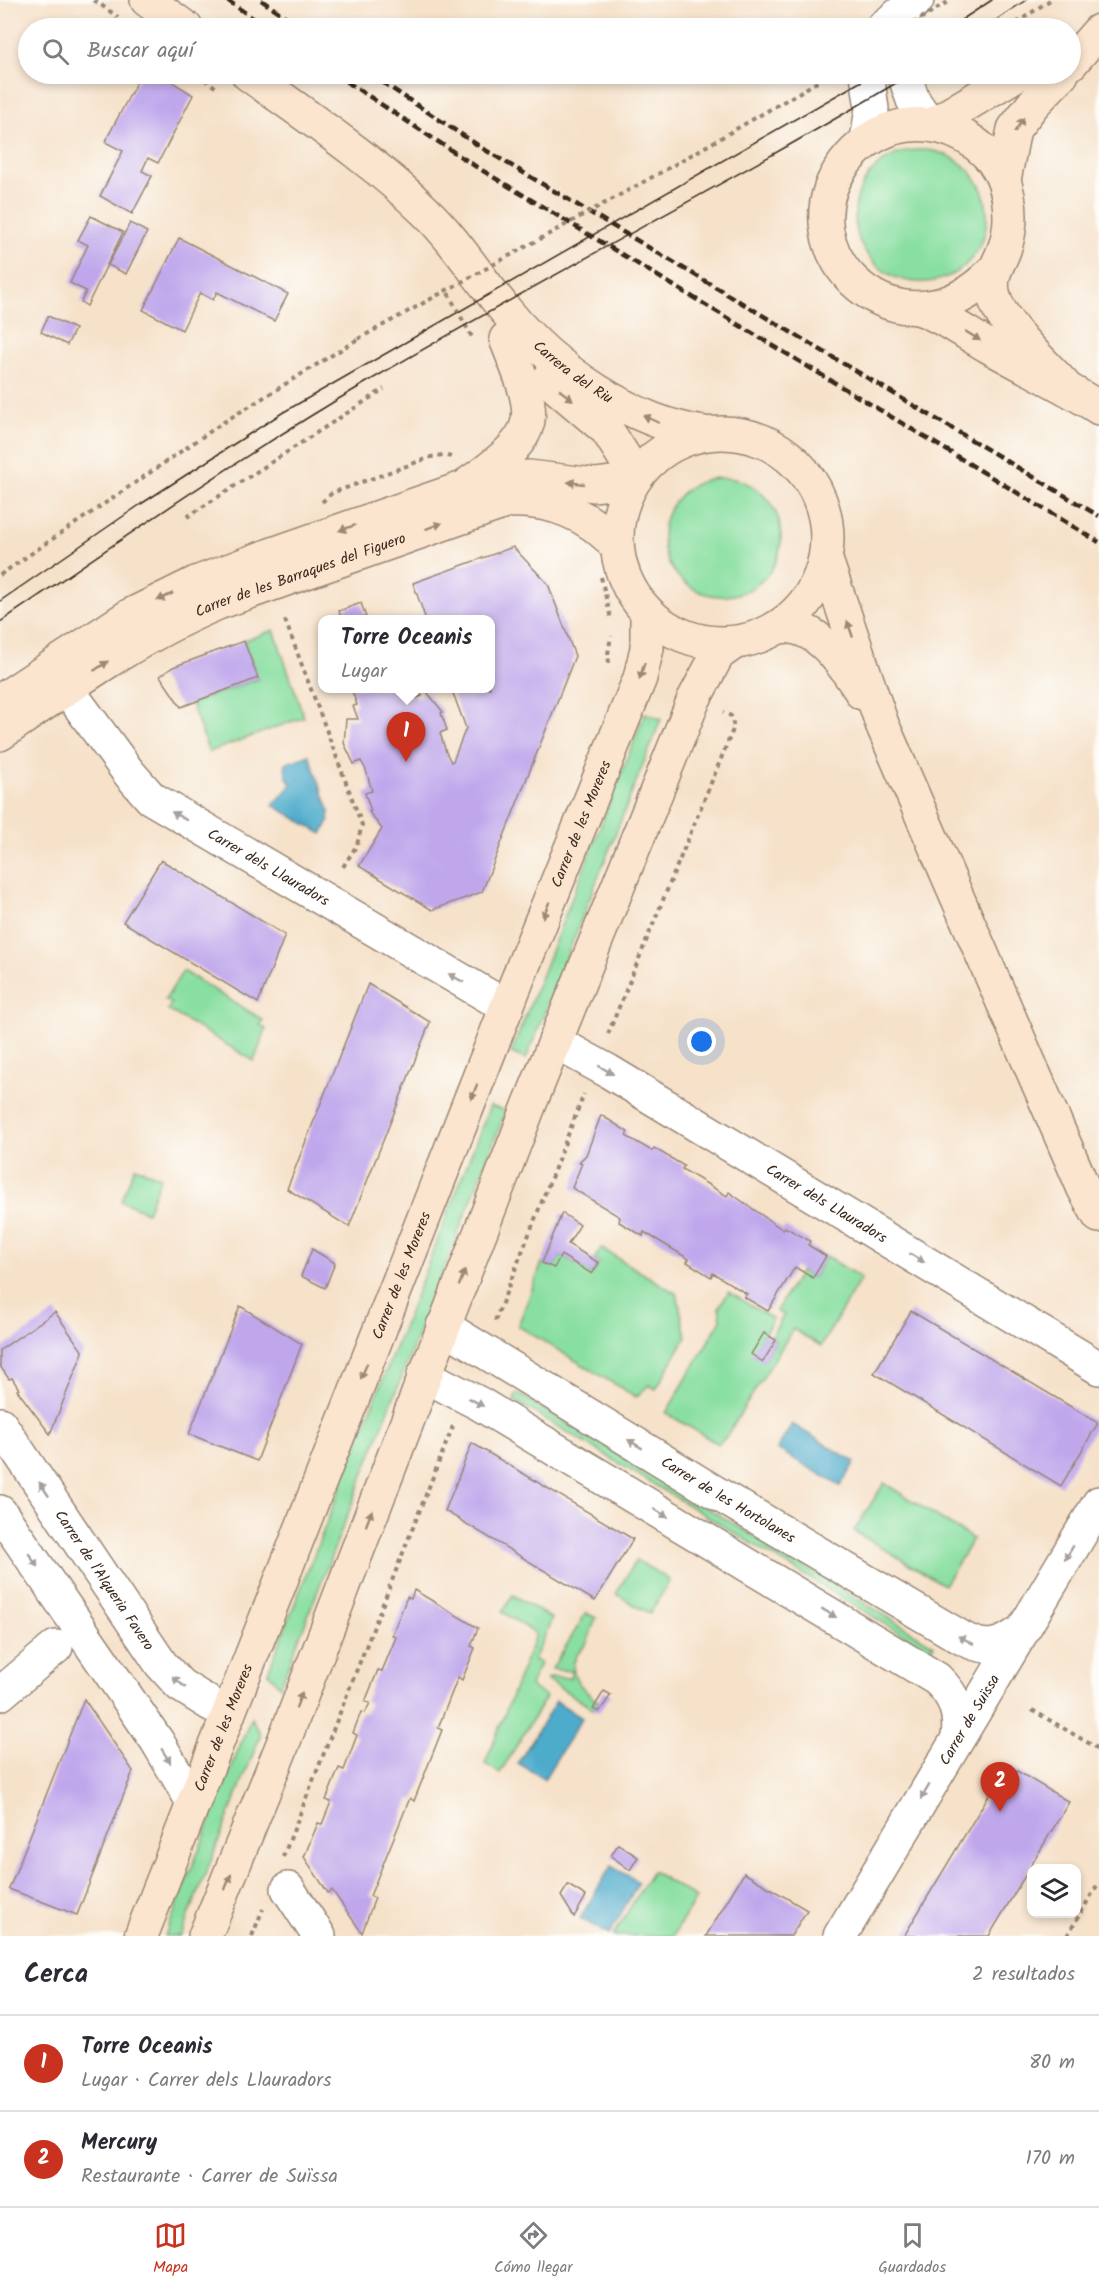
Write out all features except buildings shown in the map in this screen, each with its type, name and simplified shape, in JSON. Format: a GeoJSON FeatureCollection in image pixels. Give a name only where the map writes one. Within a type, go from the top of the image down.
{"type":"FeatureCollection","features":[{"type":"Feature","properties":{"kind":"main road"},"geometry":{"type":"LineString","coordinates":[[136,11],[157,18]]}},
{"type":"Feature","properties":{"kind":"main road"},"geometry":{"type":"LineString","coordinates":[[1081,38],[1099,30]]}},
{"type":"Feature","properties":{"kind":"main road"},"geometry":{"type":"LineString","coordinates":[[1081,52],[1099,30]]}},
{"type":"Feature","properties":{"kind":"main road","name":"Carrera del Riu"},"geometry":{"type":"LineString","coordinates":[[238,84],[360,155],[403,189],[444,230],[470,266],[529,337],[582,380],[658,422],[682,430],[708,433]]}},
{"type":"Feature","properties":{"kind":"main road"},"geometry":{"type":"LineString","coordinates":[[931,125],[1000,84]]}},
{"type":"Feature","properties":{"kind":"main road"},"geometry":{"type":"LineString","coordinates":[[1004,180],[1014,129],[1052,84]]}},
{"type":"Feature","properties":{"kind":"main road"},"geometry":{"type":"LineString","coordinates":[[921,309],[942,306],[962,298],[992,272],[1004,251],[1010,228],[1010,204],[1004,180],[996,165],[972,140],[956,132],[931,125],[905,125],[885,130],[867,140],[844,163],[830,190],[826,212],[828,234],[834,255],[846,273],[861,289],[879,300],[899,307],[921,309],[939,315],[991,347],[1064,385],[1099,408]]}},
{"type":"Feature","properties":{"kind":"main road","name":"Carrera del Riu"},"geometry":{"type":"LineString","coordinates":[[470,266],[506,339],[545,378],[607,430],[635,478]]}},
{"type":"Feature","properties":{"kind":"main road"},"geometry":{"type":"LineString","coordinates":[[992,272],[993,293],[998,306],[1064,385]]}},
{"type":"Feature","properties":{"kind":"main road"},"geometry":{"type":"LineString","coordinates":[[457,471],[500,461],[514,449],[525,433],[529,414],[528,397],[506,339]]}},
{"type":"Feature","properties":{"kind":"main road"},"geometry":{"type":"LineString","coordinates":[[708,433],[741,434],[772,444],[801,467],[820,498],[828,534],[826,560],[821,577],[806,602],[779,627],[763,635],[732,644],[710,643],[675,633],[647,613],[607,558],[618,521],[635,478],[648,463],[676,443],[708,433]]}},
{"type":"Feature","properties":{"kind":"main road","name":"Carrer de les Barraques del Figuero"},"geometry":{"type":"LineString","coordinates":[[0,701],[129,616],[162,598],[270,555],[457,471],[595,485],[635,478]]}},
{"type":"Feature","properties":{"kind":"main road","name":"Carrer de les Barraques del Figuero"},"geometry":{"type":"LineString","coordinates":[[0,734],[146,637],[182,618],[218,603],[508,501],[539,501],[572,512],[607,535],[607,558]]}},
{"type":"Feature","properties":{"kind":"main road"},"geometry":{"type":"LineString","coordinates":[[826,560],[882,724],[1084,1189],[1099,1216]]}},
{"type":"Feature","properties":{"kind":"main road","name":"Carrer de les Moreres"},"geometry":{"type":"LineString","coordinates":[[141,1936],[507,1007],[640,678],[647,648],[647,613]]}},
{"type":"Feature","properties":{"kind":"main road"},"geometry":{"type":"LineString","coordinates":[[779,627],[792,625],[806,629],[822,643],[853,679],[882,724]]}},
{"type":"Feature","properties":{"kind":"main road"},"geometry":{"type":"LineString","coordinates":[[206,1936],[282,1746],[424,1374],[694,699],[718,654],[732,644]]}},
{"type":"Feature","properties":{"kind":"street"},"geometry":{"type":"LineString","coordinates":[[895,18],[918,0]]}},
{"type":"Feature","properties":{"kind":"street"},"geometry":{"type":"LineString","coordinates":[[910,18],[918,0]]}},
{"type":"Feature","properties":{"kind":"street"},"geometry":{"type":"LineString","coordinates":[[867,140],[872,109],[868,84]]}},
{"type":"Feature","properties":{"kind":"street"},"geometry":{"type":"LineString","coordinates":[[908,84],[914,100],[931,125]]}},
{"type":"Feature","properties":{"kind":"street","name":"Carrer dels Llauradors"},"geometry":{"type":"LineString","coordinates":[[67,689],[138,785],[160,804],[507,1007]]}},
{"type":"Feature","properties":{"kind":"street","name":"Carrer dels Llauradors"},"geometry":{"type":"LineString","coordinates":[[555,1042],[608,1071],[1099,1368]]}},
{"type":"Feature","properties":{"kind":"street","name":"Carrer de les Hortolanes"},"geometry":{"type":"LineString","coordinates":[[443,1326],[711,1490],[962,1638],[984,1647],[1007,1641],[1019,1633]]}},
{"type":"Feature","properties":{"kind":"street"},"geometry":{"type":"LineString","coordinates":[[424,1374],[480,1404],[938,1679],[947,1688],[959,1712],[958,1737]]}},
{"type":"Feature","properties":{"kind":"street","name":"Carrer de l'Alqueria Favero"},"geometry":{"type":"LineString","coordinates":[[0,1424],[161,1664],[180,1685],[228,1715]]}},
{"type":"Feature","properties":{"kind":"street","name":"Carrer de Suïssa"},"geometry":{"type":"LineString","coordinates":[[840,1936],[1019,1633],[1099,1503]]}},
{"type":"Feature","properties":{"kind":"street"},"geometry":{"type":"LineString","coordinates":[[0,1512],[157,1741],[193,1802]]}},
{"type":"Feature","properties":{"kind":"street"},"geometry":{"type":"LineString","coordinates":[[0,1694],[56,1647]]}},
{"type":"Feature","properties":{"kind":"street"},"geometry":{"type":"LineString","coordinates":[[278,1883],[320,1936]]}},
{"type":"Feature","properties":{"kind":"path"},"geometry":{"type":"LineString","coordinates":[[94,0],[136,11]]}},
{"type":"Feature","properties":{"kind":"path"},"geometry":{"type":"LineString","coordinates":[[921,18],[951,0]]}},
{"type":"Feature","properties":{"kind":"path"},"geometry":{"type":"LineString","coordinates":[[1024,18],[1050,0]]}},
{"type":"Feature","properties":{"kind":"path"},"geometry":{"type":"LineString","coordinates":[[0,575],[224,422],[358,339],[667,169],[814,84]]}},
{"type":"Feature","properties":{"kind":"path"},"geometry":{"type":"LineString","coordinates":[[446,290],[474,341]]}},
{"type":"Feature","properties":{"kind":"path"},"geometry":{"type":"LineString","coordinates":[[187,517],[384,389]]}},
{"type":"Feature","properties":{"kind":"path"},"geometry":{"type":"LineString","coordinates":[[607,558],[603,580],[611,618],[608,661],[616,669]]}},
{"type":"Feature","properties":{"kind":"path"},"geometry":{"type":"LineString","coordinates":[[285,620],[362,825],[357,845],[341,870]]}},
{"type":"Feature","properties":{"kind":"path"},"geometry":{"type":"LineString","coordinates":[[605,1040],[734,727],[731,716],[714,707]]}},
{"type":"Feature","properties":{"kind":"path"},"geometry":{"type":"LineString","coordinates":[[492,1328],[586,1089]]}},
{"type":"Feature","properties":{"kind":"path"},"geometry":{"type":"LineString","coordinates":[[252,1936],[278,1883],[454,1425]]}},
{"type":"Feature","properties":{"kind":"path"},"geometry":{"type":"LineString","coordinates":[[1032,1710],[1099,1749]]}},
{"type":"Feature","properties":{"kind":"path"},"geometry":{"type":"LineString","coordinates":[[1067,1936],[1099,1882]]}},
{"type":"Feature","properties":{"kind":"green space"},"geometry":{"type":"Polygon","coordinates":[[[921,150],[946,155],[968,169],[982,191],[987,216],[982,241],[968,263],[946,277],[921,282],[896,277],[874,263],[860,241],[855,216],[860,191],[874,169],[896,155],[921,150]]]}},
{"type":"Feature","properties":{"kind":"green space"},"geometry":{"type":"Polygon","coordinates":[[[722,478],[745,482],[764,495],[777,514],[781,537],[777,560],[764,579],[745,592],[722,596],[699,592],[680,579],[667,560],[663,537],[667,514],[680,495],[699,482],[722,478]]]}},
{"type":"Feature","properties":{"kind":"green space"},"geometry":{"type":"Polygon","coordinates":[[[274,630],[304,717],[209,752],[191,703],[258,679],[244,641],[274,630]]]}},
{"type":"Feature","properties":{"kind":"green space"},"geometry":{"type":"Polygon","coordinates":[[[645,713],[661,719],[526,1059],[511,1053],[645,713]]]}},
{"type":"Feature","properties":{"kind":"green space"},"geometry":{"type":"Polygon","coordinates":[[[183,971],[263,1020],[260,1025],[266,1029],[254,1061],[168,1010],[171,1003],[165,1000],[183,971]]]}},
{"type":"Feature","properties":{"kind":"green space"},"geometry":{"type":"Polygon","coordinates":[[[490,1106],[506,1111],[280,1687],[268,1672],[490,1106]]]}},
{"type":"Feature","properties":{"kind":"green space"},"geometry":{"type":"Polygon","coordinates":[[[135,1167],[161,1177],[147,1212],[121,1201],[135,1167]]]}},
{"type":"Feature","properties":{"kind":"green space"},"geometry":{"type":"Polygon","coordinates":[[[601,1248],[677,1294],[686,1337],[656,1389],[649,1385],[636,1397],[518,1326],[542,1263],[554,1267],[561,1255],[592,1274],[599,1263],[594,1260],[601,1248]]]}},
{"type":"Feature","properties":{"kind":"green space"},"geometry":{"type":"Polygon","coordinates":[[[826,1256],[861,1278],[821,1346],[793,1329],[726,1437],[718,1444],[666,1413],[721,1320],[719,1307],[729,1292],[773,1319],[752,1354],[763,1361],[776,1341],[771,1337],[784,1315],[776,1311],[801,1271],[813,1278],[826,1256]]]}},
{"type":"Feature","properties":{"kind":"green space"},"geometry":{"type":"Polygon","coordinates":[[[517,1393],[934,1645],[930,1651],[514,1400],[517,1393]]]}},
{"type":"Feature","properties":{"kind":"green space"},"geometry":{"type":"Polygon","coordinates":[[[884,1483],[973,1539],[944,1585],[854,1531],[884,1483]]]}},
{"type":"Feature","properties":{"kind":"green space"},"geometry":{"type":"Polygon","coordinates":[[[636,1560],[670,1580],[650,1614],[616,1594],[636,1560]]]}},
{"type":"Feature","properties":{"kind":"green space"},"geometry":{"type":"Polygon","coordinates":[[[513,1595],[552,1619],[534,1660],[540,1663],[530,1686],[546,1697],[500,1773],[485,1764],[536,1634],[502,1612],[513,1595]]]}},
{"type":"Feature","properties":{"kind":"green space"},"geometry":{"type":"Polygon","coordinates":[[[586,1613],[596,1618],[587,1642],[577,1655],[573,1669],[578,1682],[598,1702],[593,1709],[547,1679],[550,1677],[570,1678],[572,1671],[552,1669],[586,1613]]]}},
{"type":"Feature","properties":{"kind":"green space"},"geometry":{"type":"Polygon","coordinates":[[[251,1718],[261,1734],[181,1936],[165,1936],[251,1718]]]}},
{"type":"Feature","properties":{"kind":"green space"},"geometry":{"type":"Polygon","coordinates":[[[652,1871],[696,1898],[673,1936],[613,1936],[652,1871]]]}},
{"type":"Feature","properties":{"kind":"water"},"geometry":{"type":"Polygon","coordinates":[[[309,755],[329,810],[329,821],[322,834],[273,805],[291,785],[286,776],[285,764],[309,755]]]}},
{"type":"Feature","properties":{"kind":"water"},"geometry":{"type":"Polygon","coordinates":[[[792,1424],[855,1462],[840,1486],[777,1449],[792,1424]]]}},
{"type":"Feature","properties":{"kind":"water"},"geometry":{"type":"Polygon","coordinates":[[[556,1701],[582,1718],[544,1779],[518,1763],[556,1701]]]}},
{"type":"Feature","properties":{"kind":"water"},"geometry":{"type":"Polygon","coordinates":[[[611,1866],[639,1882],[609,1935],[580,1918],[611,1866]]]}},
{"type":"Feature","properties":{"kind":"tram line"},"geometry":{"type":"LineString","coordinates":[[964,18],[992,0]]}},
{"type":"Feature","properties":{"kind":"tram line"},"geometry":{"type":"LineString","coordinates":[[999,18],[1026,0]]}},
{"type":"Feature","properties":{"kind":"tram line"},"geometry":{"type":"LineString","coordinates":[[0,601],[141,504],[282,413],[857,84]]}},
{"type":"Feature","properties":{"kind":"tram line"},"geometry":{"type":"LineString","coordinates":[[0,622],[182,499],[320,410],[502,304],[776,153],[894,84]]}},
{"type":"Feature","properties":{"kind":"railway"},"geometry":{"type":"LineString","coordinates":[[227,0],[253,18]]}},
{"type":"Feature","properties":{"kind":"railway"},"geometry":{"type":"LineString","coordinates":[[261,0],[287,18]]}},
{"type":"Feature","properties":{"kind":"railway"},"geometry":{"type":"LineString","coordinates":[[350,84],[475,166],[1099,542]]}},
{"type":"Feature","properties":{"kind":"railway"},"geometry":{"type":"LineString","coordinates":[[385,84],[482,148],[1099,516]]}},
{"type":"Feature","properties":{"kind":"place","name":"Torre Oceanis"},"geometry":{"type":"Point","coordinates":[406,762]}},
{"type":"Feature","properties":{"kind":"place","name":"Mercury"},"geometry":{"type":"Point","coordinates":[1000,1812]}}]}
